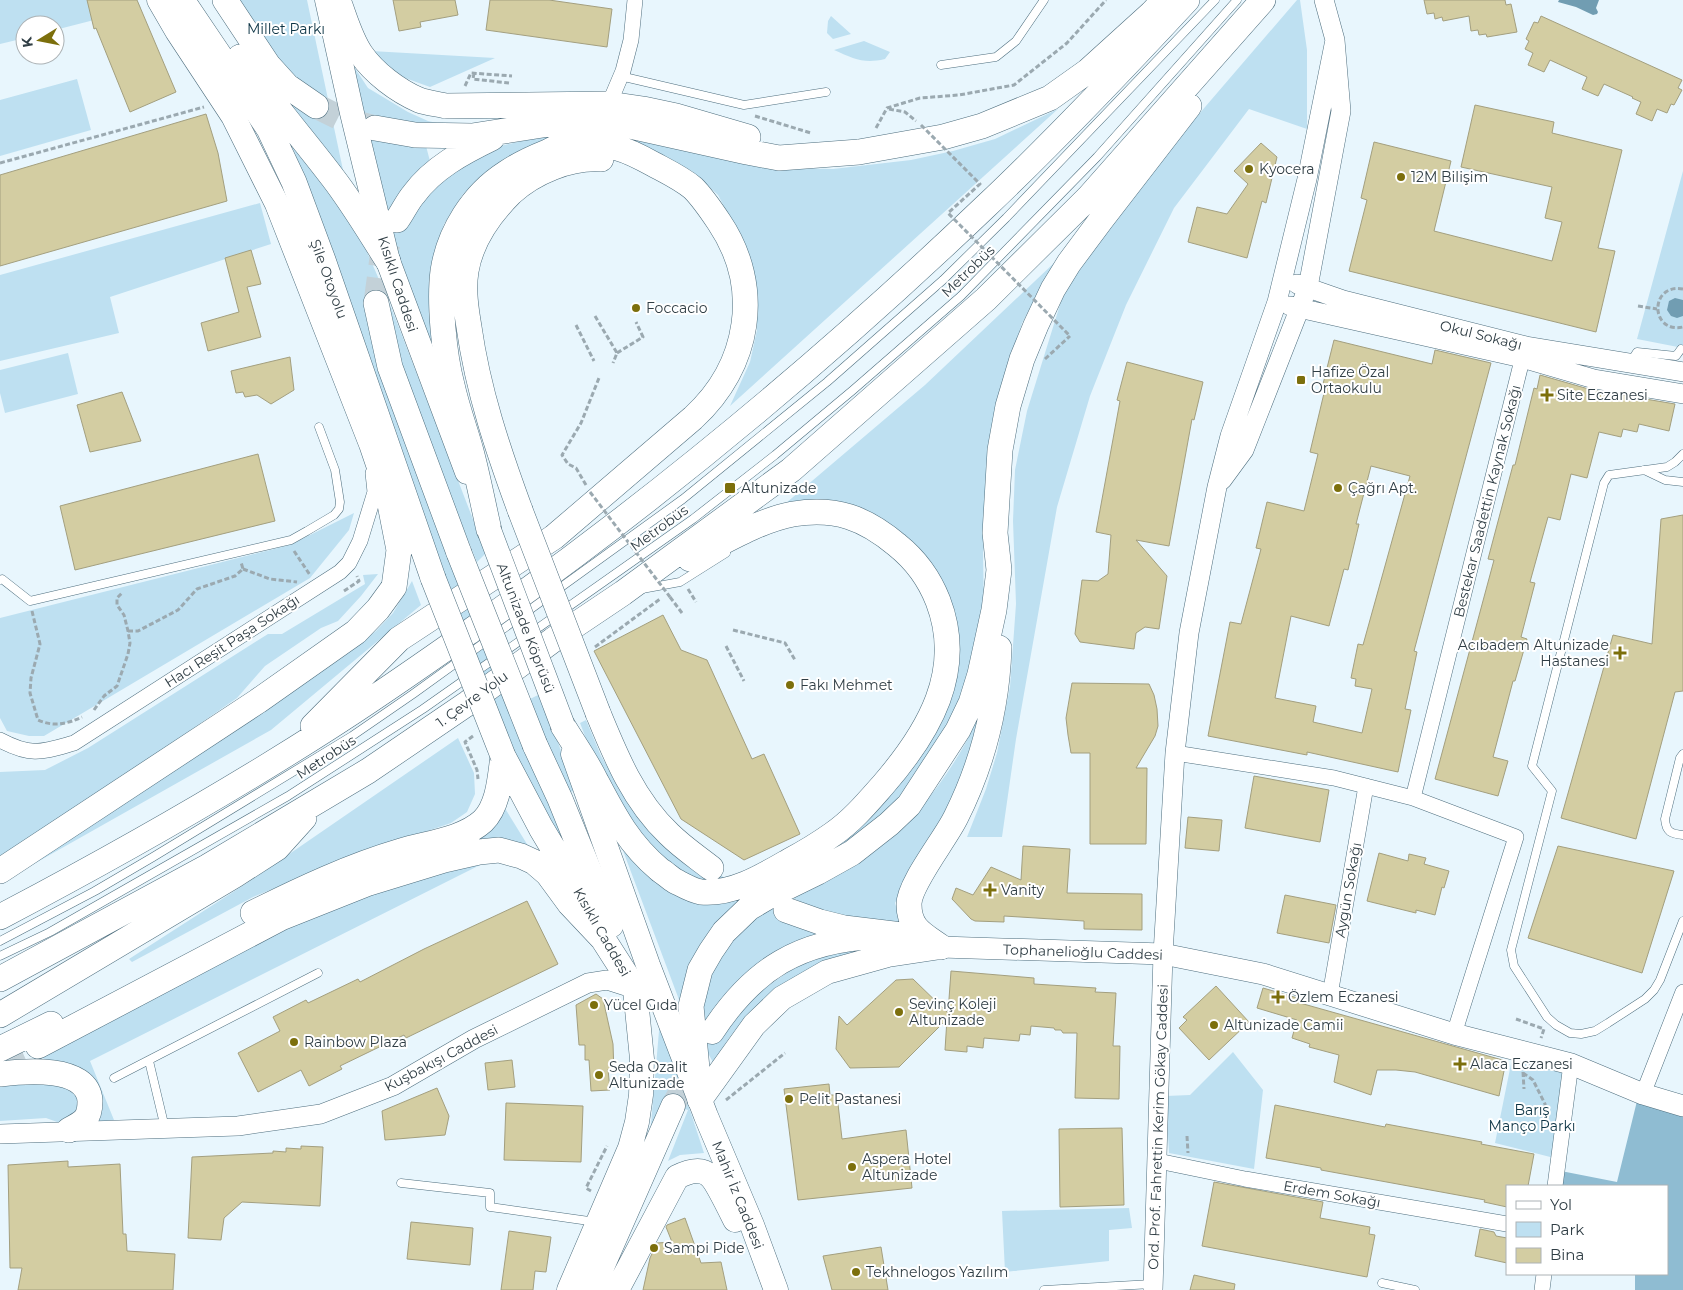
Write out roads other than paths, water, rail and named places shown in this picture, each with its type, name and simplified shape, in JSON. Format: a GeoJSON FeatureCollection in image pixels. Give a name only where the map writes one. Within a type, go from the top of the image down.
{"type":"FeatureCollection","features":[{"type":"Feature","properties":{"kind":"highway","name":"Şile Otoyolu"},"geometry":{"type":"LineString","coordinates":[[182,0],[269,129],[294,182],[433,578]]}},
{"type":"Feature","properties":{"kind":"highway"},"geometry":{"type":"LineString","coordinates":[[203,0],[249,70],[333,177],[388,261]]}},
{"type":"Feature","properties":{"kind":"highway"},"geometry":{"type":"LineString","coordinates":[[225,0],[270,68],[287,86],[316,106]]}},
{"type":"Feature","properties":{"kind":"highway"},"geometry":{"type":"LineString","coordinates":[[338,0],[350,32],[362,55],[376,71],[394,85],[420,100],[446,106],[609,104],[676,116],[777,144],[801,148],[953,134],[982,126],[1050,98],[1088,71],[1164,0]]}},
{"type":"Feature","properties":{"kind":"highway"},"geometry":{"type":"LineString","coordinates":[[0,916],[195,810],[397,683],[535,586],[714,448],[835,345],[987,206],[1119,73],[1187,0]]}},
{"type":"Feature","properties":{"kind":"highway"},"geometry":{"type":"LineString","coordinates":[[623,593],[791,470],[986,299],[1088,198],[1264,0]]}},
{"type":"Feature","properties":{"kind":"highway"},"geometry":{"type":"LineString","coordinates":[[941,947],[915,929],[909,915],[909,901],[914,886],[955,819],[972,783],[986,740],[995,696],[999,659],[999,570],[995,533],[1000,450],[1008,406],[1022,359],[1053,290],[1069,263],[1228,56],[1267,0]]}},
{"type":"Feature","properties":{"kind":"highway"},"geometry":{"type":"LineString","coordinates":[[374,128],[415,135],[452,137],[523,129],[568,121],[586,122],[630,126],[779,158],[866,143]]}},
{"type":"Feature","properties":{"kind":"highway"},"geometry":{"type":"LineString","coordinates":[[397,220],[414,194],[446,163],[487,140],[523,129]]}},
{"type":"Feature","properties":{"kind":"highway"},"geometry":{"type":"LineString","coordinates":[[285,755],[399,638],[554,537],[708,405],[732,369],[745,326],[746,302],[742,275],[730,237],[708,205],[692,188],[630,151],[606,144],[563,145],[523,162],[496,179],[475,199],[446,254],[442,297],[443,324],[451,383],[471,451],[489,530]]}},
{"type":"Feature","properties":{"kind":"highway"},"geometry":{"type":"LineString","coordinates":[[651,163],[594,159],[569,162],[550,168],[518,186],[497,206],[482,228],[466,270],[464,296],[473,354],[489,423],[520,510],[615,753],[634,791],[652,816],[674,839],[711,868]]}},
{"type":"Feature","properties":{"kind":"highway"},"geometry":{"type":"LineString","coordinates":[[376,303],[390,367],[459,553],[535,745],[560,799],[605,908],[635,989]]}},
{"type":"Feature","properties":{"kind":"highway"},"geometry":{"type":"LineString","coordinates":[[0,871],[258,701],[356,632],[378,610],[394,587],[399,550],[388,494]]}},
{"type":"Feature","properties":{"kind":"highway"},"geometry":{"type":"LineString","coordinates":[[563,726],[594,777],[621,828],[648,859],[673,880],[700,892],[726,891],[768,874],[834,834],[864,808],[903,761],[923,730],[940,696],[947,670],[948,642],[943,614],[930,581],[907,553],[877,529],[852,516],[821,513],[795,514],[780,517],[739,534],[623,593]]}},
{"type":"Feature","properties":{"kind":"highway"},"geometry":{"type":"LineString","coordinates":[[703,1108],[691,1006],[700,970],[724,932],[749,908],[770,895],[852,853],[883,829],[909,805],[958,730],[971,703],[988,642],[999,570]]}},
{"type":"Feature","properties":{"kind":"highway"},"geometry":{"type":"LineString","coordinates":[[0,1049],[58,1020],[244,918],[298,891],[333,875],[401,851],[460,835],[483,821],[491,809],[496,796],[504,756],[433,578]]}},
{"type":"Feature","properties":{"kind":"highway","name":"1. Çevre Yolu"},"geometry":{"type":"LineString","coordinates":[[0,979],[207,867],[368,771],[468,703],[553,640],[623,593]]}},
{"type":"Feature","properties":{"kind":"highway","name":"Kısıklı Caddesi"},"geometry":{"type":"LineString","coordinates":[[504,756],[603,939],[635,989]]}},
{"type":"Feature","properties":{"kind":"highway"},"geometry":{"type":"LineString","coordinates":[[0,1015],[277,848],[319,801]]}},
{"type":"Feature","properties":{"kind":"highway"},"geometry":{"type":"LineString","coordinates":[[38,1046],[281,918],[369,883],[444,860],[479,852],[499,850],[534,862],[548,874],[570,904],[603,939]]}},
{"type":"Feature","properties":{"kind":"highway"},"geometry":{"type":"LineString","coordinates":[[786,910],[844,928],[910,936]]}},
{"type":"Feature","properties":{"kind":"highway"},"geometry":{"type":"LineString","coordinates":[[0,1074],[52,1072],[69,1076],[81,1083],[89,1094],[90,1112],[83,1123],[70,1130]]}},
{"type":"Feature","properties":{"kind":"main road"},"geometry":{"type":"LineString","coordinates":[[159,0],[233,116],[277,204],[371,444],[388,494],[414,549],[433,578]]}},
{"type":"Feature","properties":{"kind":"main road","name":"Kısıklı Caddesi"},"geometry":{"type":"LineString","coordinates":[[327,0],[388,261],[489,530]]}},
{"type":"Feature","properties":{"kind":"main road","name":"Altunizade Köprüsü"},"geometry":{"type":"LineString","coordinates":[[489,530],[563,726]]}},
{"type":"Feature","properties":{"kind":"main road","name":"Kısıklı Caddesi"},"geometry":{"type":"LineString","coordinates":[[563,726],[648,965],[703,1108]]}},
{"type":"Feature","properties":{"kind":"main road"},"geometry":{"type":"LineString","coordinates":[[712,1032],[727,1009],[767,970],[813,947],[861,938],[910,936],[941,947]]}},
{"type":"Feature","properties":{"kind":"main road"},"geometry":{"type":"LineString","coordinates":[[703,1108],[754,1026],[782,998],[827,972],[888,955],[941,947]]}},
{"type":"Feature","properties":{"kind":"main road","name":"Tophanelioğlu Caddesi"},"geometry":{"type":"LineString","coordinates":[[941,947],[1163,954],[1263,974],[1454,1034],[1571,1064],[1643,1094],[1683,1106]]}},
{"type":"Feature","properties":{"kind":"main road","name":"Kısıklı Caddesi"},"geometry":{"type":"LineString","coordinates":[[569,1290],[630,1148],[637,1122],[641,1095],[642,1059],[635,989]]}},
{"type":"Feature","properties":{"kind":"main road"},"geometry":{"type":"LineString","coordinates":[[592,1290],[673,1106]]}},
{"type":"Feature","properties":{"kind":"main road","name":"Mahir İz Caddesi"},"geometry":{"type":"LineString","coordinates":[[703,1108],[752,1225],[776,1290]]}},
{"type":"Feature","properties":{"kind":"main road"},"geometry":{"type":"LineString","coordinates":[[617,1290],[677,1177],[688,1172],[700,1172],[710,1176],[730,1210],[768,1290]]}},
{"type":"Feature","properties":{"kind":"street"},"geometry":{"type":"LineString","coordinates":[[609,104],[631,40],[635,0]]}},
{"type":"Feature","properties":{"kind":"street","name":"Ord. Prof. Fahrettin Kerim Gökay Caddesi"},"geometry":{"type":"LineString","coordinates":[[1217,487],[1244,450],[1308,287],[1341,111],[1335,40],[1324,0]]}},
{"type":"Feature","properties":{"kind":"street","name":"Ord. Prof. Fahrettin Kerim Gökay Caddesi"},"geometry":{"type":"LineString","coordinates":[[1153,1287],[1163,954],[1175,753],[1189,633],[1217,487],[1230,436],[1277,302],[1307,179],[1335,40]]}},
{"type":"Feature","properties":{"kind":"street","name":"Okul Sokağı"},"geometry":{"type":"LineString","coordinates":[[1282,280],[1343,300],[1524,352],[1683,372]]}},
{"type":"Feature","properties":{"kind":"street"},"geometry":{"type":"LineString","coordinates":[[1277,302],[1524,352],[1594,379],[1683,394]]}},
{"type":"Feature","properties":{"kind":"street","name":"Bestekar Saadettin Kaynak Sokağı"},"geometry":{"type":"LineString","coordinates":[[1413,798],[1524,352]]}},
{"type":"Feature","properties":{"kind":"street","name":"Hacı Reşit Paşa Sokağı"},"geometry":{"type":"LineString","coordinates":[[0,740],[16,748],[41,753],[74,743],[340,572],[349,563],[360,541],[375,492],[371,444]]}},
{"type":"Feature","properties":{"kind":"street"},"geometry":{"type":"LineString","coordinates":[[1175,753],[1326,777],[1366,786],[1413,798],[1516,837],[1454,1034]]}},
{"type":"Feature","properties":{"kind":"street","name":"Aygün Sokağı"},"geometry":{"type":"LineString","coordinates":[[1330,994],[1366,786]]}},
{"type":"Feature","properties":{"kind":"street","name":"Kuşbakışı Caddesi"},"geometry":{"type":"LineString","coordinates":[[0,1134],[70,1130],[238,1126],[321,1114],[393,1086],[474,1039],[588,983],[607,980],[635,989]]}},
{"type":"Feature","properties":{"kind":"street"},"geometry":{"type":"LineString","coordinates":[[1643,1094],[1683,992]]}},
{"type":"Feature","properties":{"kind":"street"},"geometry":{"type":"LineString","coordinates":[[1555,1185],[1571,1064]]}},
{"type":"Feature","properties":{"kind":"street","name":"Erdem Sokağı"},"geometry":{"type":"LineString","coordinates":[[1158,1161],[1506,1224]]}},
{"type":"Feature","properties":{"kind":"street"},"geometry":{"type":"LineString","coordinates":[[1542,1290],[1544,1275]]}},
{"type":"Feature","properties":{"kind":"lane"},"geometry":{"type":"LineString","coordinates":[[941,65],[996,57],[1016,41],[1044,0]]}},
{"type":"Feature","properties":{"kind":"lane","name":"Metrobüs"},"geometry":{"type":"LineString","coordinates":[[0,941],[144,862],[352,736],[414,694],[683,499],[827,382],[943,280],[1006,218],[1215,0]]}},
{"type":"Feature","properties":{"kind":"lane","name":"Metrobüs"},"geometry":{"type":"LineString","coordinates":[[0,956],[50,932],[288,796],[423,708],[693,519],[846,396],[961,296],[1096,157],[1237,0]]}},
{"type":"Feature","properties":{"kind":"lane"},"geometry":{"type":"LineString","coordinates":[[620,76],[744,106],[826,92]]}},
{"type":"Feature","properties":{"kind":"lane"},"geometry":{"type":"LineString","coordinates":[[1629,364],[1637,352],[1676,356],[1681,349]]}},
{"type":"Feature","properties":{"kind":"lane"},"geometry":{"type":"LineString","coordinates":[[0,580],[2,579],[30,601],[292,540],[334,515],[339,509],[340,492],[335,470],[319,427]]}},
{"type":"Feature","properties":{"kind":"lane"},"geometry":{"type":"LineString","coordinates":[[1683,454],[1667,467],[1609,475],[1604,483],[1532,766],[1552,791],[1511,950],[1514,966],[1548,1017],[1556,1025],[1570,1033],[1581,1034],[1595,1031],[1645,999],[1654,990],[1660,980],[1683,921]]}},
{"type":"Feature","properties":{"kind":"lane"},"geometry":{"type":"LineString","coordinates":[[1644,470],[1665,480],[1683,482]]}},
{"type":"Feature","properties":{"kind":"lane"},"geometry":{"type":"LineString","coordinates":[[842,523],[860,528],[884,542],[906,563],[922,585],[933,608],[936,624]]}},
{"type":"Feature","properties":{"kind":"lane"},"geometry":{"type":"LineString","coordinates":[[623,593],[680,582],[729,551],[740,541],[758,534]]}},
{"type":"Feature","properties":{"kind":"lane"},"geometry":{"type":"LineString","coordinates":[[327,640],[356,632]]}},
{"type":"Feature","properties":{"kind":"lane"},"geometry":{"type":"LineString","coordinates":[[938,641],[938,658]]}},
{"type":"Feature","properties":{"kind":"lane"},"geometry":{"type":"LineString","coordinates":[[258,701],[279,675]]}},
{"type":"Feature","properties":{"kind":"lane"},"geometry":{"type":"LineString","coordinates":[[903,761],[933,690],[934,682]]}},
{"type":"Feature","properties":{"kind":"lane"},"geometry":{"type":"LineString","coordinates":[[1683,754],[1680,758],[1665,820],[1667,830],[1672,834],[1683,836]]}},
{"type":"Feature","properties":{"kind":"lane"},"geometry":{"type":"LineString","coordinates":[[114,1078],[318,973]]}},
{"type":"Feature","properties":{"kind":"lane"},"geometry":{"type":"LineString","coordinates":[[149,1061],[165,1128]]}},
{"type":"Feature","properties":{"kind":"lane"},"geometry":{"type":"LineString","coordinates":[[401,1183],[490,1194],[490,1207],[598,1222]]}},
{"type":"Feature","properties":{"kind":"lane"},"geometry":{"type":"LineString","coordinates":[[1382,1283],[1415,1290]]}},
{"type":"Feature","properties":{"kind":"lane"},"geometry":{"type":"LineString","coordinates":[[1044,1290],[1153,1287]]}},
{"type":"Feature","properties":{"kind":"tunnel"},"geometry":{"type":"LineString","coordinates":[[316,106],[344,120],[375,128]]}},
{"type":"Feature","properties":{"kind":"tunnel"},"geometry":{"type":"LineString","coordinates":[[376,303],[382,258],[389,241]]}},
{"type":"Feature","properties":{"kind":"tunnel"},"geometry":{"type":"LineString","coordinates":[[0,1063],[38,1046]]}},
{"type":"Feature","properties":{"kind":"tunnel"},"geometry":{"type":"LineString","coordinates":[[673,1106],[697,1060]]}},
{"type":"Feature","properties":{"kind":"place","name":"Kyocera"},"geometry":{"type":"Point","coordinates":[1249,169]}},
{"type":"Feature","properties":{"kind":"place","name":"12M Bilişim"},"geometry":{"type":"Point","coordinates":[1401,177]}},
{"type":"Feature","properties":{"kind":"place","name":"Foccacio"},"geometry":{"type":"Point","coordinates":[636,308]}},
{"type":"Feature","properties":{"kind":"place","name":"Hafize Özal Ortaokulu"},"geometry":{"type":"Point","coordinates":[1301,380]}},
{"type":"Feature","properties":{"kind":"place","name":"Site Eczanesi"},"geometry":{"type":"Point","coordinates":[1547,395]}},
{"type":"Feature","properties":{"kind":"place","name":"Altunizade"},"geometry":{"type":"Point","coordinates":[730,488]}},
{"type":"Feature","properties":{"kind":"place","name":"Çağrı Apt."},"geometry":{"type":"Point","coordinates":[1338,488]}},
{"type":"Feature","properties":{"kind":"place","name":"Acıbadem Altunizade Hastanesi"},"geometry":{"type":"Point","coordinates":[1620,653]}},
{"type":"Feature","properties":{"kind":"place","name":"Fakı Mehmet"},"geometry":{"type":"Point","coordinates":[790,685]}},
{"type":"Feature","properties":{"kind":"place","name":"Vanity"},"geometry":{"type":"Point","coordinates":[990,890]}},
{"type":"Feature","properties":{"kind":"place","name":"Özlem Eczanesi"},"geometry":{"type":"Point","coordinates":[1278,997]}},
{"type":"Feature","properties":{"kind":"place","name":"Yücel Gıda"},"geometry":{"type":"Point","coordinates":[594,1005]}},
{"type":"Feature","properties":{"kind":"place","name":"Sevinç Koleji Altunizade"},"geometry":{"type":"Point","coordinates":[899,1012]}},
{"type":"Feature","properties":{"kind":"place","name":"Altunizade Camii"},"geometry":{"type":"Point","coordinates":[1214,1025]}},
{"type":"Feature","properties":{"kind":"place","name":"Rainbow Plaza"},"geometry":{"type":"Point","coordinates":[294,1042]}},
{"type":"Feature","properties":{"kind":"place","name":"Alaca Eczanesi"},"geometry":{"type":"Point","coordinates":[1460,1064]}},
{"type":"Feature","properties":{"kind":"place","name":"Seda Ozalit Altunizade"},"geometry":{"type":"Point","coordinates":[599,1075]}},
{"type":"Feature","properties":{"kind":"place","name":"Pelit Pastanesi"},"geometry":{"type":"Point","coordinates":[789,1099]}},
{"type":"Feature","properties":{"kind":"place","name":"Aspera Hotel Altunizade"},"geometry":{"type":"Point","coordinates":[852,1167]}},
{"type":"Feature","properties":{"kind":"place","name":"Sampi Pide"},"geometry":{"type":"Point","coordinates":[654,1248]}},
{"type":"Feature","properties":{"kind":"place","name":"Tekhnelogos Yazılım"},"geometry":{"type":"Point","coordinates":[856,1272]}},
{"type":"Feature","properties":{"kind":"park label","name":"Millet Parkı"},"geometry":{"type":"Point","coordinates":[286,29]}},
{"type":"Feature","properties":{"kind":"park label","name":"Barış Manço Parkı"},"geometry":{"type":"Point","coordinates":[1532,1118]}}]}
